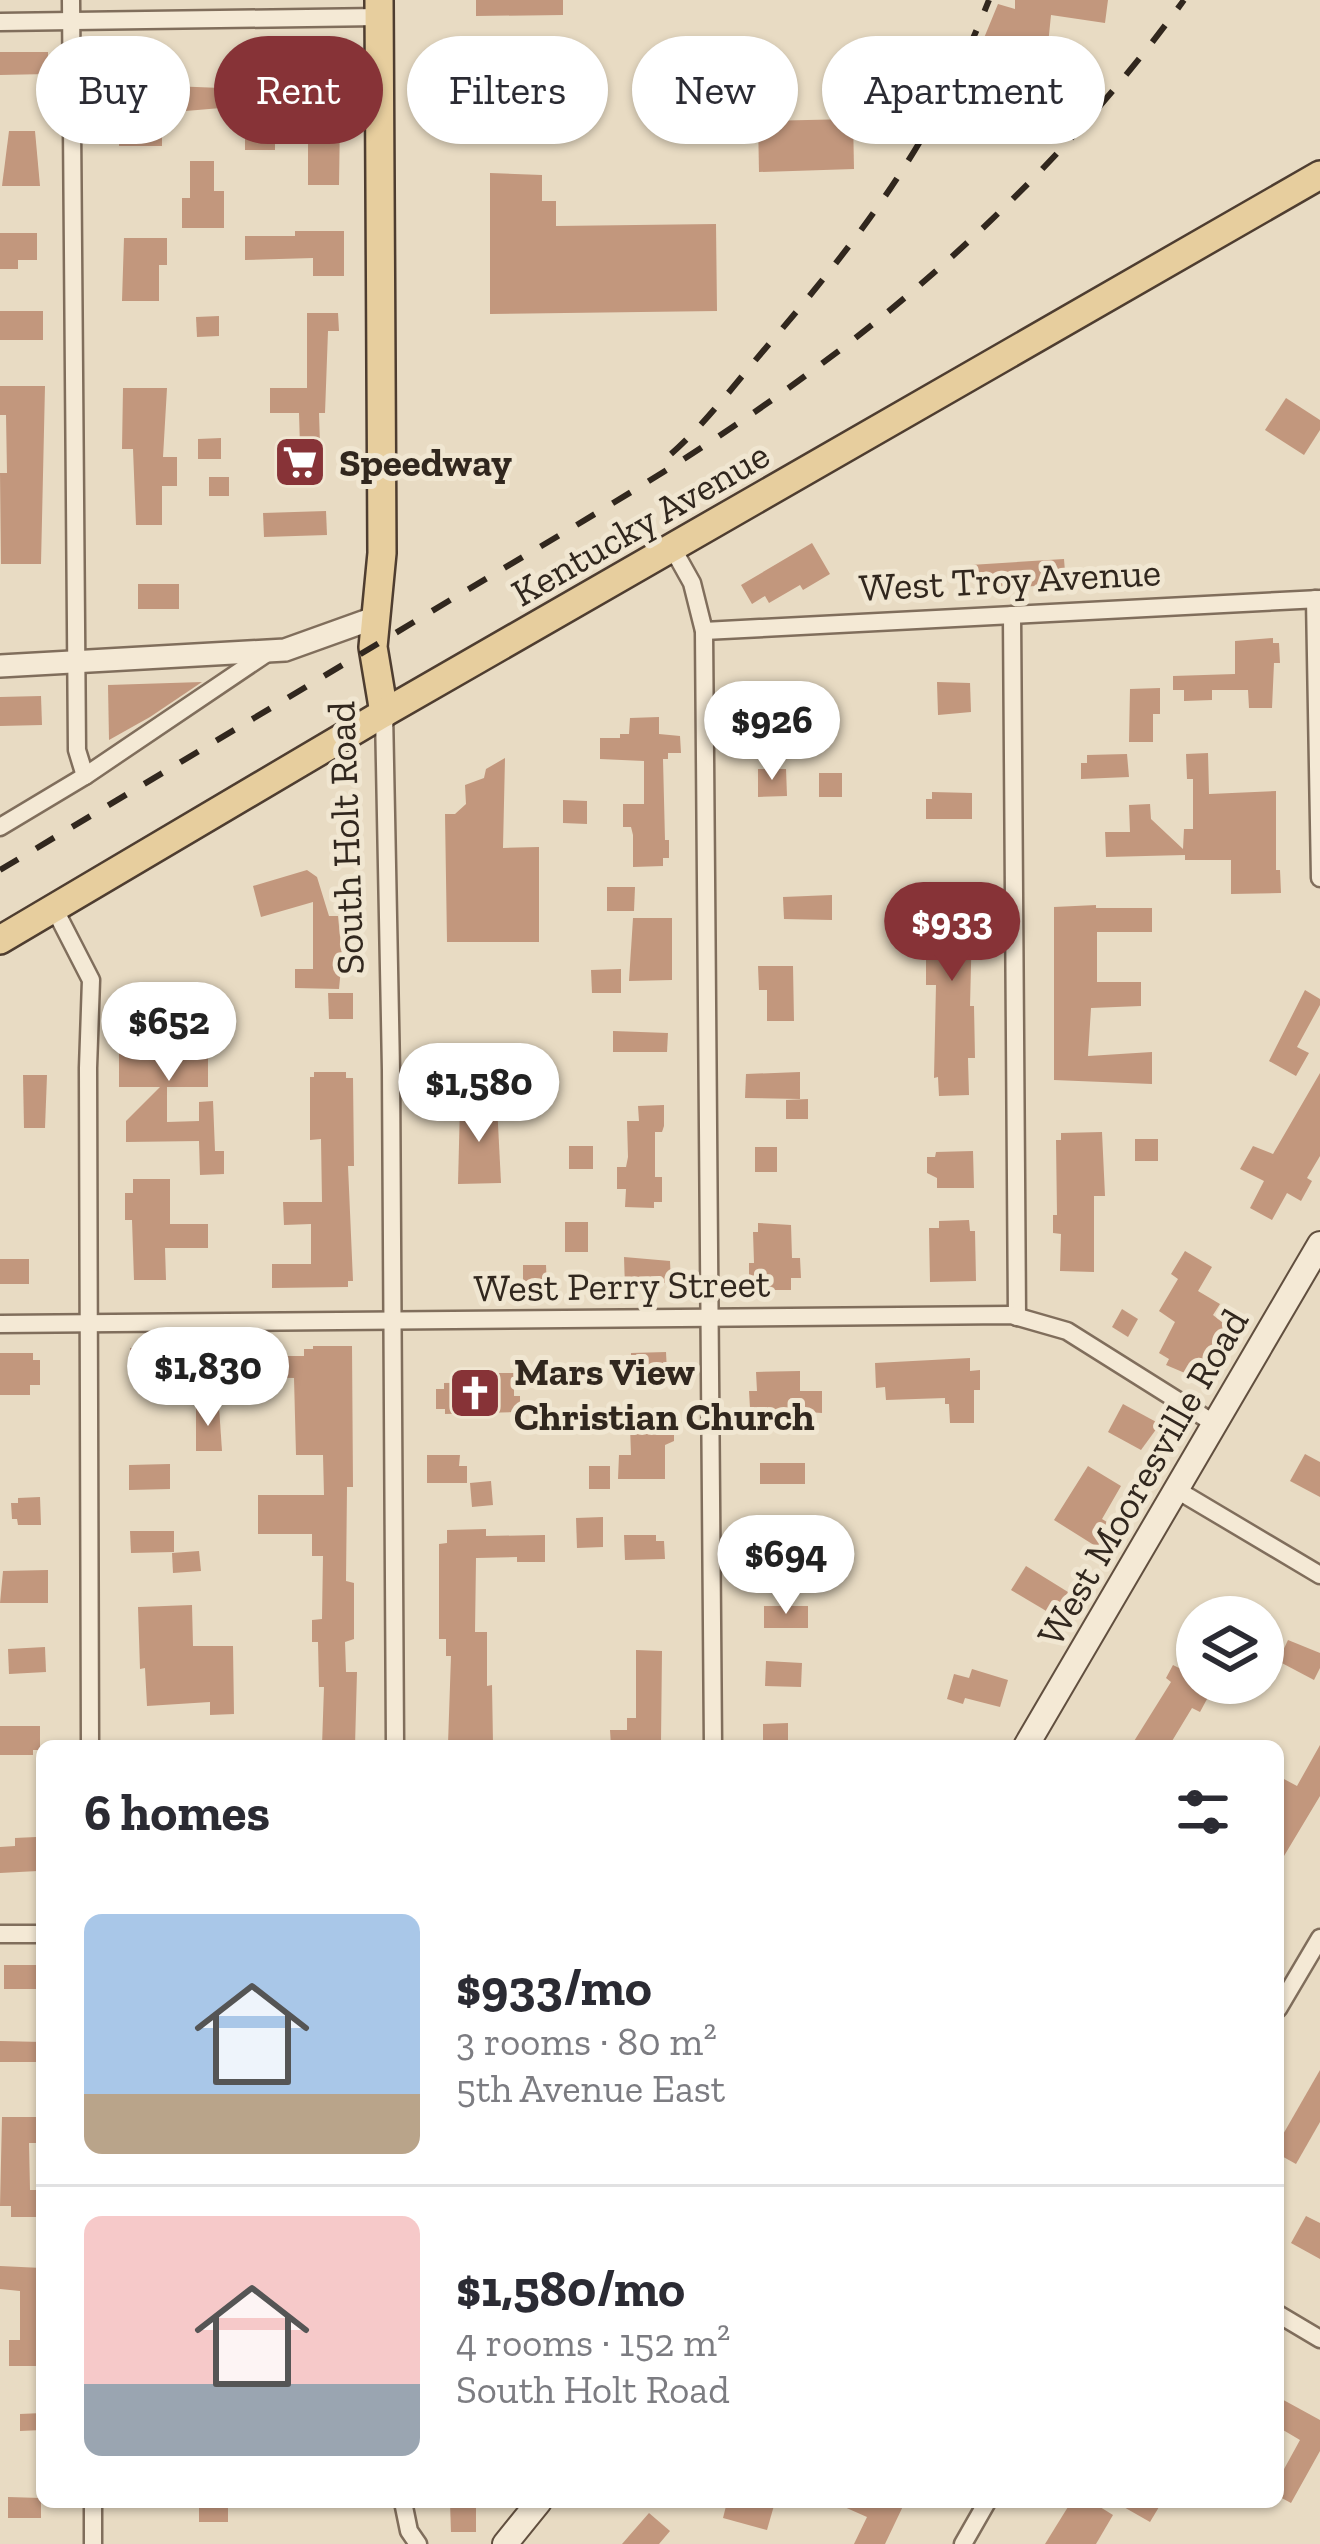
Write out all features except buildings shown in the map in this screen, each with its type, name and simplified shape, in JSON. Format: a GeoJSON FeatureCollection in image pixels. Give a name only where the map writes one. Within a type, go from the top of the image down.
{"type":"FeatureCollection","features":[{"type":"Feature","properties":{"kind":"main road","name":"South Holt Road"},"geometry":{"type":"LineString","coordinates":[[379,8],[382,554],[373,647],[384,713]]}},
{"type":"Feature","properties":{"kind":"main road","name":"Kentucky Avenue"},"geometry":{"type":"LineString","coordinates":[[0,940],[384,713],[1320,176]]}},
{"type":"Feature","properties":{"kind":"main road","name":"West Mooresville Road"},"geometry":{"type":"LineString","coordinates":[[1030,1740],[1320,1244]]}},
{"type":"Feature","properties":{"kind":"main road"},"geometry":{"type":"LineString","coordinates":[[505,2544],[534,2508]]}},
{"type":"Feature","properties":{"kind":"street"},"geometry":{"type":"LineString","coordinates":[[71,0],[77,750],[85,776]]}},
{"type":"Feature","properties":{"kind":"street"},"geometry":{"type":"LineString","coordinates":[[0,22],[379,8]]}},
{"type":"Feature","properties":{"kind":"street"},"geometry":{"type":"LineString","coordinates":[[673,549],[692,583],[704,631],[713,1740]]}},
{"type":"Feature","properties":{"kind":"street"},"geometry":{"type":"LineString","coordinates":[[1318,599],[1320,878]]}},
{"type":"Feature","properties":{"kind":"street","name":"West Troy Avenue"},"geometry":{"type":"LineString","coordinates":[[704,631],[1318,599]]}},
{"type":"Feature","properties":{"kind":"street"},"geometry":{"type":"LineString","coordinates":[[1012,615],[1018,1317]]}},
{"type":"Feature","properties":{"kind":"street"},"geometry":{"type":"LineString","coordinates":[[0,666],[271,651],[316,641],[377,617]]}},
{"type":"Feature","properties":{"kind":"street"},"geometry":{"type":"LineString","coordinates":[[0,827],[271,651]]}},
{"type":"Feature","properties":{"kind":"street","name":"South Holt Road"},"geometry":{"type":"LineString","coordinates":[[384,713],[395,1740]]}},
{"type":"Feature","properties":{"kind":"street"},"geometry":{"type":"LineString","coordinates":[[54,908],[92,980],[88,1067],[90,1740]]}},
{"type":"Feature","properties":{"kind":"street","name":"West Perry Street"},"geometry":{"type":"LineString","coordinates":[[0,1324],[1018,1317],[1067,1331],[1215,1424]]}},
{"type":"Feature","properties":{"kind":"street"},"geometry":{"type":"LineString","coordinates":[[1177,1490],[1320,1575]]}},
{"type":"Feature","properties":{"kind":"street"},"geometry":{"type":"LineString","coordinates":[[0,1934],[36,1934]]}},
{"type":"Feature","properties":{"kind":"street"},"geometry":{"type":"LineString","coordinates":[[1284,2000],[1317,1949]]}},
{"type":"Feature","properties":{"kind":"street"},"geometry":{"type":"LineString","coordinates":[[1284,2318],[1320,2339]]}},
{"type":"Feature","properties":{"kind":"street"},"geometry":{"type":"LineString","coordinates":[[93,2508],[93,2544]]}},
{"type":"Feature","properties":{"kind":"street"},"geometry":{"type":"LineString","coordinates":[[404,2508],[409,2531],[418,2544]]}},
{"type":"Feature","properties":{"kind":"street"},"geometry":{"type":"LineString","coordinates":[[962,2544],[983,2508]]}},
{"type":"Feature","properties":{"kind":"railway"},"geometry":{"type":"LineString","coordinates":[[671,454],[800,308],[892,186],[944,99],[989,0]]}},
{"type":"Feature","properties":{"kind":"railway"},"geometry":{"type":"LineString","coordinates":[[0,870],[631,492],[805,376],[910,293],[1009,203],[1101,104],[1184,0]]}},
{"type":"Feature","properties":{"kind":"place","name":"Speedway"},"geometry":{"type":"Point","coordinates":[300,462]}},
{"type":"Feature","properties":{"kind":"place","name":"Mars View Christian Church"},"geometry":{"type":"Point","coordinates":[475,1393]}}]}
